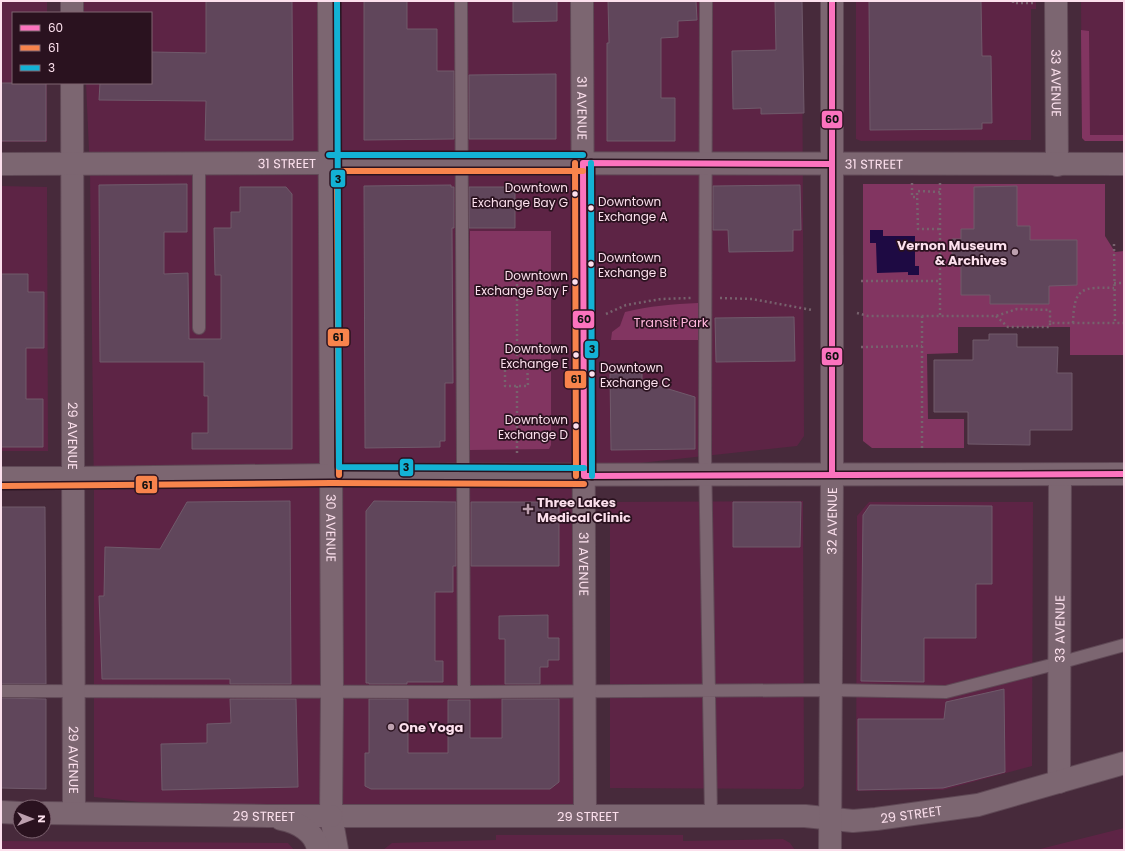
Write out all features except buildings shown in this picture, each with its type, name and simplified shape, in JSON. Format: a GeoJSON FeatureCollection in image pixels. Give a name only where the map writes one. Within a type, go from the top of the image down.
{"type":"FeatureCollection","features":[{"type":"Feature","properties":{"kind":"street"},"geometry":{"type":"LineString","coordinates":[[72,1],[72,12]]}},
{"type":"Feature","properties":{"kind":"street","name":"30 AVENUE"},"geometry":{"type":"LineString","coordinates":[[328,1],[332,692],[331,816],[337,850]]}},
{"type":"Feature","properties":{"kind":"street","name":"31 AVENUE"},"geometry":{"type":"LineString","coordinates":[[582,1],[584,816]]}},
{"type":"Feature","properties":{"kind":"street","name":"32 AVENUE"},"geometry":{"type":"LineString","coordinates":[[830,850],[832,1]]}},
{"type":"Feature","properties":{"kind":"street","name":"33 AVENUE"},"geometry":{"type":"LineString","coordinates":[[1047,2],[1057,165]]}},
{"type":"Feature","properties":{"kind":"street","name":"29 AVENUE"},"geometry":{"type":"LineString","coordinates":[[72,84],[74,813]]}},
{"type":"Feature","properties":{"kind":"street","name":"31 STREET"},"geometry":{"type":"LineString","coordinates":[[1,164],[1124,164]]}},
{"type":"Feature","properties":{"kind":"street"},"geometry":{"type":"LineString","coordinates":[[1,478],[331,475],[706,476],[1124,474]]}},
{"type":"Feature","properties":{"kind":"street","name":"33 AVENUE"},"geometry":{"type":"LineString","coordinates":[[1059,782],[1060,475]]}},
{"type":"Feature","properties":{"kind":"street","name":"29 STREET"},"geometry":{"type":"LineString","coordinates":[[52,813],[268,816],[805,816],[853,821],[978,805],[1124,764]]}},
{"type":"Feature","properties":{"kind":"street"},"geometry":{"type":"LineString","coordinates":[[1,812],[12,812]]}},
{"type":"Feature","properties":{"kind":"street"},"geometry":{"type":"LineString","coordinates":[[268,816],[291,821],[306,829],[317,845],[318,850]]}},
{"type":"Feature","properties":{"kind":"street","name":"30 AVENUE"},"geometry":{"type":"LineString","coordinates":[[323,850],[331,816]]}},
{"type":"Feature","properties":{"kind":"lane"},"geometry":{"type":"LineString","coordinates":[[461,1],[464,692]]}},
{"type":"Feature","properties":{"kind":"lane"},"geometry":{"type":"LineString","coordinates":[[706,1],[706,476],[711,816]]}},
{"type":"Feature","properties":{"kind":"lane"},"geometry":{"type":"LineString","coordinates":[[199,163],[199,328]]}},
{"type":"Feature","properties":{"kind":"lane"},"geometry":{"type":"LineString","coordinates":[[1,691],[584,692],[831,690],[946,692],[1059,663],[1124,644]]}},
{"type":"Feature","properties":{"kind":"path"},"geometry":{"type":"LineString","coordinates":[[1013,1],[1013,3],[1047,2]]}},
{"type":"Feature","properties":{"kind":"path"},"geometry":{"type":"LineString","coordinates":[[912,183],[912,197],[917,197]]}},
{"type":"Feature","properties":{"kind":"path"},"geometry":{"type":"LineString","coordinates":[[940,183],[940,316]]}},
{"type":"Feature","properties":{"kind":"path"},"geometry":{"type":"LineString","coordinates":[[940,192],[917,192],[918,229],[940,228]]}},
{"type":"Feature","properties":{"kind":"path"},"geometry":{"type":"LineString","coordinates":[[1114,244],[1115,323]]}},
{"type":"Feature","properties":{"kind":"path"},"geometry":{"type":"LineString","coordinates":[[517,362],[517,276],[554,275]]}},
{"type":"Feature","properties":{"kind":"path"},"geometry":{"type":"LineString","coordinates":[[861,281],[940,281]]}},
{"type":"Feature","properties":{"kind":"path"},"geometry":{"type":"LineString","coordinates":[[1114,283],[1124,283]]}},
{"type":"Feature","properties":{"kind":"path"},"geometry":{"type":"LineString","coordinates":[[1073,323],[1075,300],[1081,292],[1091,287],[1114,288]]}},
{"type":"Feature","properties":{"kind":"path"},"geometry":{"type":"LineString","coordinates":[[857,313],[868,316],[996,316],[1017,309],[1050,310],[1050,327],[1008,327],[996,316]]}},
{"type":"Feature","properties":{"kind":"path"},"geometry":{"type":"LineString","coordinates":[[922,316],[922,451]]}},
{"type":"Feature","properties":{"kind":"path"},"geometry":{"type":"LineString","coordinates":[[1050,323],[1124,323]]}},
{"type":"Feature","properties":{"kind":"path"},"geometry":{"type":"LineString","coordinates":[[861,346],[922,346]]}},
{"type":"Feature","properties":{"kind":"path"},"geometry":{"type":"LineString","coordinates":[[517,352],[554,351]]}},
{"type":"Feature","properties":{"kind":"path"},"geometry":{"type":"LineString","coordinates":[[527,361],[528,386],[505,386],[505,362],[517,362],[527,361]]}},
{"type":"Feature","properties":{"kind":"path"},"geometry":{"type":"LineString","coordinates":[[517,386],[517,453]]}},
{"type":"Feature","properties":{"kind":"shaded area"},"geometry":{"type":"Polygon","coordinates":[[[1,1],[47,1],[47,12],[12,12],[12,84],[47,84],[47,142],[1,142],[1,1]]]}},
{"type":"Feature","properties":{"kind":"shaded area"},"geometry":{"type":"Polygon","coordinates":[[[84,1],[802,1],[804,436],[797,446],[640,463],[593,487],[585,816],[268,816],[94,797],[94,495],[90,173],[86,84],[152,84],[152,12],[84,12],[84,1]]]}},
{"type":"Feature","properties":{"kind":"shaded area"},"geometry":{"type":"Polygon","coordinates":[[[856,1],[1036,1],[1036,9],[1031,9],[1031,140],[861,141],[856,139],[856,1]]]}},
{"type":"Feature","properties":{"kind":"shaded area"},"geometry":{"type":"Polygon","coordinates":[[[1081,1],[1124,1],[1124,141],[1085,141],[1082,138],[1081,1]]]}},
{"type":"Feature","properties":{"kind":"shaded area"},"geometry":{"type":"Polygon","coordinates":[[[1,186],[47,187],[48,451],[1,451],[1,186]]]}},
{"type":"Feature","properties":{"kind":"shaded area"},"geometry":{"type":"Polygon","coordinates":[[[870,230],[883,230],[883,236],[915,236],[915,266],[919,266],[919,275],[908,275],[908,272],[877,273],[876,243],[870,243],[870,230]]]}},
{"type":"Feature","properties":{"kind":"shaded area"},"geometry":{"type":"Polygon","coordinates":[[[803,501],[804,786],[801,789],[610,788],[610,507],[614,502],[803,501]]]}},
{"type":"Feature","properties":{"kind":"shaded area"},"geometry":{"type":"Polygon","coordinates":[[[869,502],[1033,502],[1032,766],[943,790],[856,791],[857,516],[869,502]]]}},
{"type":"Feature","properties":{"kind":"shaded area"},"geometry":{"type":"Polygon","coordinates":[[[1124,828],[1124,850],[1036,850],[1124,828]]]}},
{"type":"Feature","properties":{"kind":"shaded area"},"geometry":{"type":"Polygon","coordinates":[[[496,835],[683,835],[683,841],[783,839],[790,843],[795,850],[383,850],[392,843],[496,840],[496,835]]]}},
{"type":"Feature","properties":{"kind":"shaded area"},"geometry":{"type":"Polygon","coordinates":[[[1,841],[288,843],[294,850],[1,850],[1,841]]]}},
{"type":"Feature","properties":{"kind":"green space"},"geometry":{"type":"Polygon","coordinates":[[[1081,30],[1089,31],[1090,135],[1124,135],[1124,141],[1085,141],[1082,138],[1081,30]]]}},
{"type":"Feature","properties":{"kind":"green space"},"geometry":{"type":"Polygon","coordinates":[[[863,184],[1105,184],[1105,236],[1115,252],[1124,251],[1124,355],[1070,355],[1070,327],[958,327],[958,353],[927,354],[928,419],[964,419],[964,448],[872,448],[863,441],[863,184]]]}},
{"type":"Feature","properties":{"kind":"green space"},"geometry":{"type":"Polygon","coordinates":[[[470,231],[551,231],[551,445],[549,449],[469,450],[470,231]]]}},
{"type":"Feature","properties":{"kind":"green space","name":"Transit Park"},"geometry":{"type":"Polygon","coordinates":[[[698,303],[698,340],[611,340],[612,332],[620,326],[625,312],[643,308],[698,303]]]}},
{"type":"Feature","properties":{"kind":"transit line","name":"3"},"geometry":{"type":"LineString","coordinates":[[337,1],[339,467],[584,468]]}},
{"type":"Feature","properties":{"kind":"transit line","name":"60"},"geometry":{"type":"LineString","coordinates":[[832,1],[832,475]]}},
{"type":"Feature","properties":{"kind":"transit line","name":"3"},"geometry":{"type":"LineString","coordinates":[[329,155],[583,155]]}},
{"type":"Feature","properties":{"kind":"transit line","name":"61"},"geometry":{"type":"LineString","coordinates":[[575,163],[576,476]]}},
{"type":"Feature","properties":{"kind":"transit line","name":"60"},"geometry":{"type":"LineString","coordinates":[[583,163],[584,476]]}},
{"type":"Feature","properties":{"kind":"transit line","name":"60"},"geometry":{"type":"LineString","coordinates":[[583,163],[832,164]]}},
{"type":"Feature","properties":{"kind":"transit line","name":"3"},"geometry":{"type":"LineString","coordinates":[[591,163],[592,476]]}},
{"type":"Feature","properties":{"kind":"transit line","name":"61"},"geometry":{"type":"LineString","coordinates":[[339,475],[337,171],[583,171]]}},
{"type":"Feature","properties":{"kind":"transit line","name":"60"},"geometry":{"type":"LineString","coordinates":[[584,476],[1124,474]]}},
{"type":"Feature","properties":{"kind":"transit line","name":"61"},"geometry":{"type":"LineString","coordinates":[[1,486],[331,483],[584,484]]}},
{"type":"Feature","properties":{"kind":"place","name":"Downtown Exchange Bay G"},"geometry":{"type":"Point","coordinates":[575,194]}},
{"type":"Feature","properties":{"kind":"place","name":"Downtown Exchange A"},"geometry":{"type":"Point","coordinates":[591,208]}},
{"type":"Feature","properties":{"kind":"place","name":"Vernon Museum & Archives"},"geometry":{"type":"Point","coordinates":[1015,252]}},
{"type":"Feature","properties":{"kind":"place","name":"Downtown Exchange B"},"geometry":{"type":"Point","coordinates":[591,264]}},
{"type":"Feature","properties":{"kind":"place","name":"Downtown Exchange Bay F"},"geometry":{"type":"Point","coordinates":[575,282]}},
{"type":"Feature","properties":{"kind":"place","name":"Downtown Exchange E"},"geometry":{"type":"Point","coordinates":[576,355]}},
{"type":"Feature","properties":{"kind":"place","name":"Downtown Exchange C"},"geometry":{"type":"Point","coordinates":[592,374]}},
{"type":"Feature","properties":{"kind":"place","name":"Downtown Exchange D"},"geometry":{"type":"Point","coordinates":[576,426]}},
{"type":"Feature","properties":{"kind":"place","name":"Three Lakes Medical Clinic"},"geometry":{"type":"Point","coordinates":[528,509]}},
{"type":"Feature","properties":{"kind":"place","name":"One Yoga"},"geometry":{"type":"Point","coordinates":[391,727]}}]}
